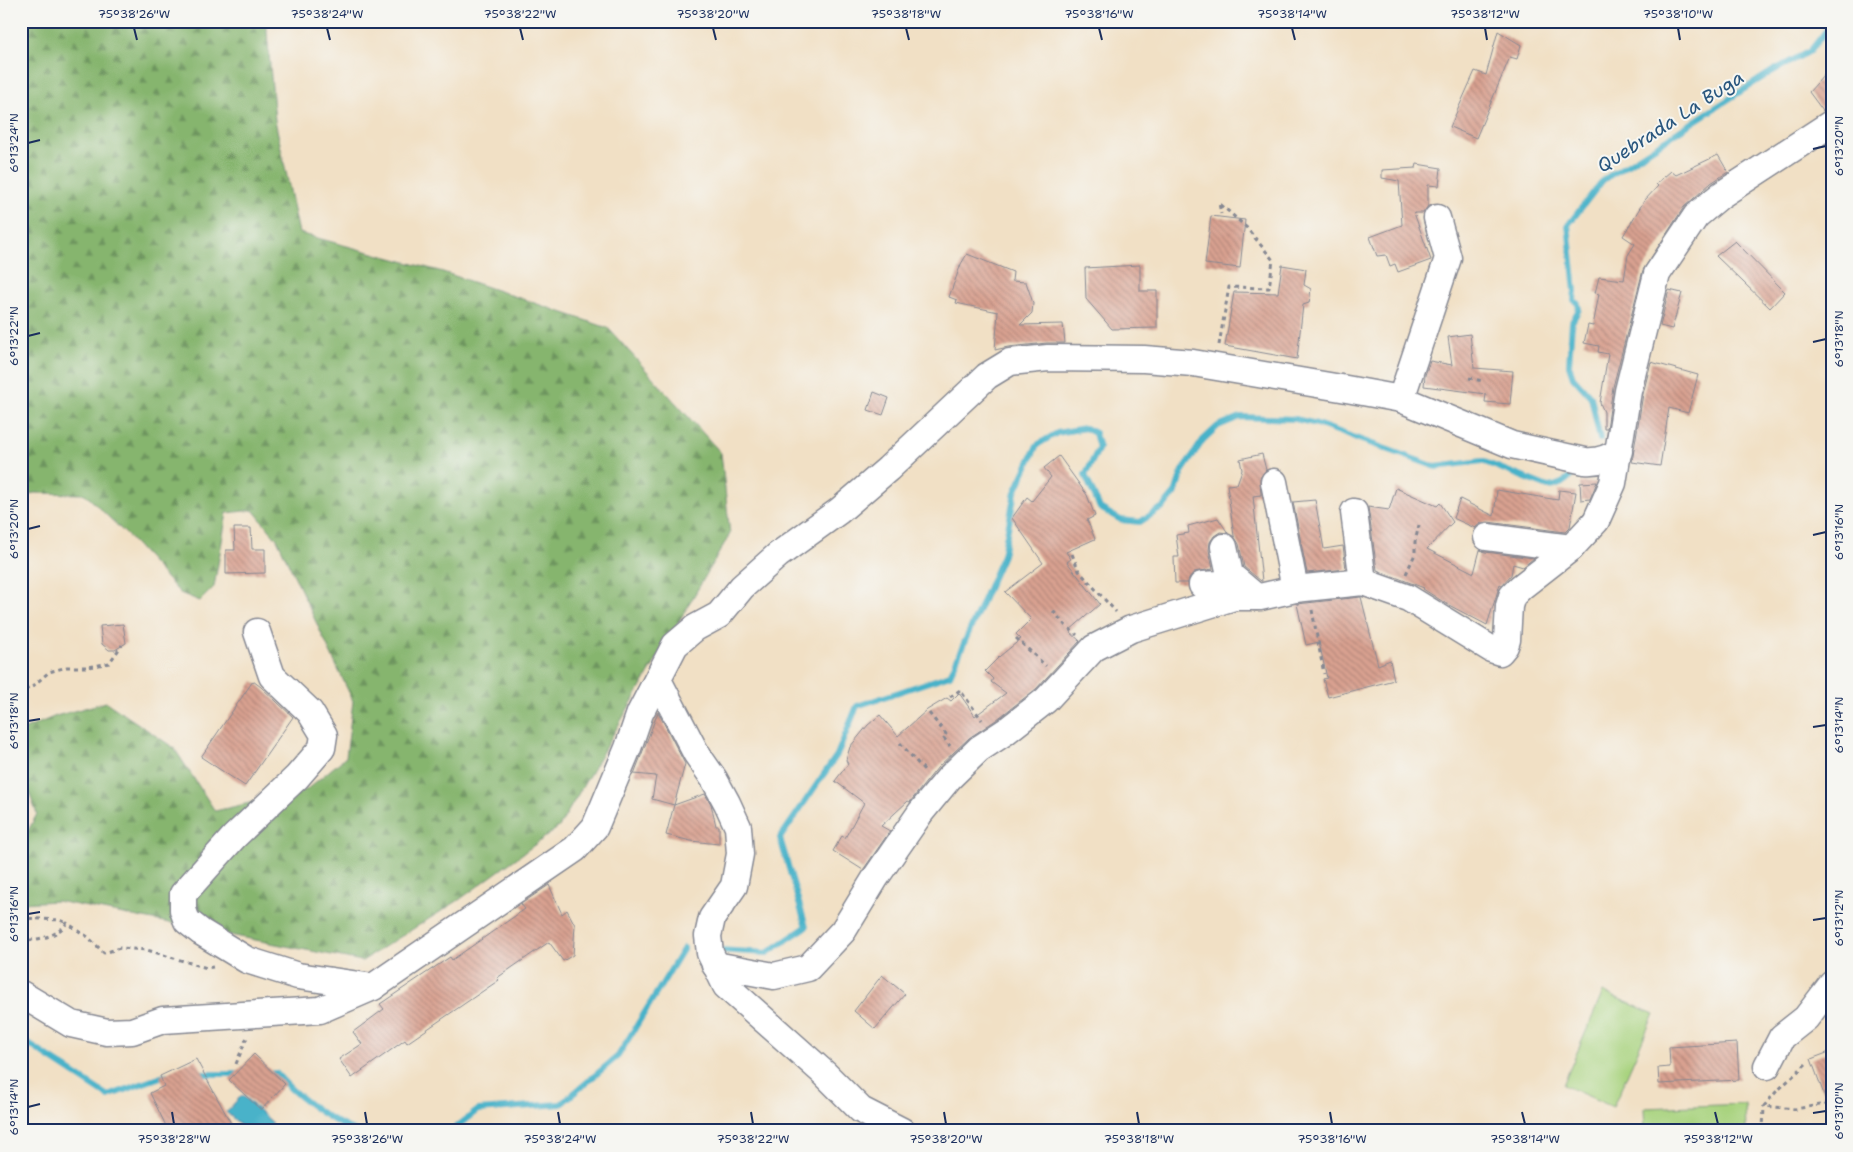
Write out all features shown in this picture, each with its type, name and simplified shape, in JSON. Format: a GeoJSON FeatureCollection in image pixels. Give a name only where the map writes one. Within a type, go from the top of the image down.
{"type":"FeatureCollection","features":[{"type":"Feature","properties":{"kind":"street"},"geometry":{"type":"LineString","coordinates":[[1202,585],[1247,590],[1302,588],[1363,582],[1408,598],[1491,649],[1500,652],[1506,646],[1509,606],[1512,596],[1571,548],[1596,521],[1612,483],[1628,391],[1657,274],[1696,216],[1721,195],[1832,123]]}},
{"type":"Feature","properties":{"kind":"street"},"geometry":{"type":"LineString","coordinates":[[1401,399],[1448,258],[1437,218]]}},
{"type":"Feature","properties":{"kind":"street"},"geometry":{"type":"LineString","coordinates":[[21,994],[71,1024],[107,1032],[132,1031],[163,1020],[320,1010],[373,987],[575,849],[595,827],[628,748],[640,713],[675,645],[695,628],[719,614],[742,587],[778,555],[839,511],[895,462],[987,376],[1010,362],[1048,358],[1144,359],[1215,366],[1401,399],[1512,445],[1594,462],[1619,451]]}},
{"type":"Feature","properties":{"kind":"street"},"geometry":{"type":"LineString","coordinates":[[1274,482],[1302,588]]}},
{"type":"Feature","properties":{"kind":"street"},"geometry":{"type":"LineString","coordinates":[[1354,512],[1363,582]]}},
{"type":"Feature","properties":{"kind":"street"},"geometry":{"type":"LineString","coordinates":[[1487,537],[1571,548]]}},
{"type":"Feature","properties":{"kind":"street"},"geometry":{"type":"LineString","coordinates":[[1224,547],[1230,575],[1247,590]]}},
{"type":"Feature","properties":{"kind":"street"},"geometry":{"type":"LineString","coordinates":[[714,965],[774,976],[808,968],[843,931],[876,877],[921,812],[941,788],[980,749],[996,739],[1046,700],[1093,649],[1131,629],[1234,597],[1247,590]]}},
{"type":"Feature","properties":{"kind":"street"},"geometry":{"type":"LineString","coordinates":[[257,632],[272,676],[310,712],[324,735],[322,748],[297,778],[234,837],[183,894],[183,910],[187,921],[201,932],[247,960],[298,976],[373,987]]}},
{"type":"Feature","properties":{"kind":"street"},"geometry":{"type":"LineString","coordinates":[[658,680],[696,753],[714,779],[738,827],[740,854],[734,886],[712,918],[708,936],[714,965],[726,986],[825,1074],[861,1110],[902,1131]]}},
{"type":"Feature","properties":{"kind":"street"},"geometry":{"type":"LineString","coordinates":[[1766,1066],[1782,1037],[1806,1018],[1832,984]]}},
{"type":"Feature","properties":{"kind":"path"},"geometry":{"type":"LineString","coordinates":[[1215,366],[1229,287],[1269,288],[1273,260],[1246,227],[1219,203],[1221,214]]}},
{"type":"Feature","properties":{"kind":"path"},"geometry":{"type":"LineString","coordinates":[[1469,378],[1483,381]]}},
{"type":"Feature","properties":{"kind":"path"},"geometry":{"type":"LineString","coordinates":[[1408,598],[1403,581],[1415,554],[1418,525]]}},
{"type":"Feature","properties":{"kind":"path"},"geometry":{"type":"LineString","coordinates":[[1072,554],[1078,571],[1131,629]]}},
{"type":"Feature","properties":{"kind":"path"},"geometry":{"type":"LineString","coordinates":[[1302,588],[1324,674]]}},
{"type":"Feature","properties":{"kind":"path"},"geometry":{"type":"LineString","coordinates":[[1053,611],[1065,625],[1093,649]]}},
{"type":"Feature","properties":{"kind":"path"},"geometry":{"type":"LineString","coordinates":[[1016,638],[1063,681]]}},
{"type":"Feature","properties":{"kind":"path"},"geometry":{"type":"LineString","coordinates":[[21,697],[26,690],[49,672],[67,667],[89,667],[109,663],[122,645]]}},
{"type":"Feature","properties":{"kind":"path"},"geometry":{"type":"LineString","coordinates":[[950,697],[960,690],[996,739]]}},
{"type":"Feature","properties":{"kind":"path"},"geometry":{"type":"LineString","coordinates":[[929,713],[946,734],[943,737],[964,764]]}},
{"type":"Feature","properties":{"kind":"path"},"geometry":{"type":"LineString","coordinates":[[900,743],[941,788]]}},
{"type":"Feature","properties":{"kind":"path"},"geometry":{"type":"LineString","coordinates":[[21,918],[60,920],[88,936],[104,953],[120,948],[147,950],[208,968],[247,960]]}},
{"type":"Feature","properties":{"kind":"path"},"geometry":{"type":"LineString","coordinates":[[21,942],[42,939],[60,932],[67,923]]}},
{"type":"Feature","properties":{"kind":"path"},"geometry":{"type":"LineString","coordinates":[[1763,1131],[1764,1106],[1806,1064]]}},
{"type":"Feature","properties":{"kind":"path"},"geometry":{"type":"LineString","coordinates":[[1764,1106],[1795,1109],[1832,1103]]}},
{"type":"Feature","properties":{"kind":"green space"},"geometry":{"type":"Polygon","coordinates":[[[21,21],[266,21],[275,120],[299,233],[443,272],[608,328],[721,453],[730,534],[559,827],[459,900],[362,961],[57,901],[21,903],[21,844],[37,814],[26,783],[22,763],[21,741],[23,730],[56,716],[106,702],[174,748],[215,811],[306,790],[346,757],[353,701],[277,539],[253,510],[227,513],[214,587],[200,601],[180,593],[127,535],[85,494],[34,493],[21,497],[21,21]]]}},
{"type":"Feature","properties":{"kind":"green space"},"geometry":{"type":"Polygon","coordinates":[[[1603,992],[1654,1014],[1613,1107],[1563,1085],[1603,992]]]}},
{"type":"Feature","properties":{"kind":"green space"},"geometry":{"type":"Polygon","coordinates":[[[1745,1104],[1746,1131],[1645,1131],[1644,1108],[1745,1104]]]}},
{"type":"Feature","properties":{"kind":"water"},"geometry":{"type":"Polygon","coordinates":[[[242,1095],[273,1123],[265,1131],[247,1131],[226,1112],[242,1095]]]}},
{"type":"Feature","properties":{"kind":"building"},"geometry":{"type":"Polygon","coordinates":[[[1498,31],[1521,45],[1517,59],[1510,57],[1476,138],[1450,127],[1475,71],[1486,75],[1498,31]]]}},
{"type":"Feature","properties":{"kind":"building"},"geometry":{"type":"Polygon","coordinates":[[[1832,66],[1832,108],[1823,111],[1809,92],[1832,66]]]}},
{"type":"Feature","properties":{"kind":"building"},"geometry":{"type":"Polygon","coordinates":[[[1718,155],[1728,172],[1711,183],[1684,207],[1643,270],[1613,387],[1607,429],[1604,429],[1604,412],[1600,403],[1608,354],[1598,352],[1599,346],[1584,343],[1588,325],[1593,326],[1599,294],[1595,293],[1599,277],[1624,280],[1628,255],[1635,244],[1623,236],[1644,201],[1658,186],[1656,184],[1671,171],[1676,175],[1718,155]]]}},
{"type":"Feature","properties":{"kind":"building"},"geometry":{"type":"Polygon","coordinates":[[[1417,164],[1441,168],[1439,186],[1428,185],[1428,206],[1423,213],[1414,213],[1431,260],[1398,272],[1395,264],[1390,266],[1386,255],[1377,256],[1370,237],[1402,225],[1399,181],[1382,178],[1382,170],[1416,168],[1417,164]]]}},
{"type":"Feature","properties":{"kind":"building"},"geometry":{"type":"Polygon","coordinates":[[[1211,216],[1245,220],[1240,268],[1205,264],[1211,216]]]}},
{"type":"Feature","properties":{"kind":"building"},"geometry":{"type":"Polygon","coordinates":[[[1735,241],[1785,292],[1770,308],[1716,256],[1735,241]]]}},
{"type":"Feature","properties":{"kind":"building"},"geometry":{"type":"Polygon","coordinates":[[[967,254],[1013,272],[1012,281],[1026,282],[1033,303],[1032,313],[1020,325],[1063,324],[1065,343],[1047,343],[995,350],[998,312],[956,303],[957,300],[949,297],[961,264],[967,254]]]}},
{"type":"Feature","properties":{"kind":"building"},"geometry":{"type":"Polygon","coordinates":[[[1140,265],[1140,291],[1157,291],[1157,328],[1112,329],[1086,299],[1085,268],[1140,265]]]}},
{"type":"Feature","properties":{"kind":"building"},"geometry":{"type":"Polygon","coordinates":[[[1282,265],[1306,269],[1304,285],[1311,289],[1309,303],[1303,305],[1297,359],[1225,346],[1234,292],[1278,293],[1282,265]]]}},
{"type":"Feature","properties":{"kind":"building"},"geometry":{"type":"Polygon","coordinates":[[[1669,290],[1682,293],[1672,329],[1660,326],[1669,290]]]}},
{"type":"Feature","properties":{"kind":"building"},"geometry":{"type":"Polygon","coordinates":[[[1470,334],[1474,368],[1513,371],[1510,404],[1485,402],[1486,394],[1424,386],[1425,375],[1430,361],[1452,365],[1448,337],[1470,334]]]}},
{"type":"Feature","properties":{"kind":"building"},"geometry":{"type":"Polygon","coordinates":[[[1651,362],[1698,375],[1688,413],[1669,408],[1660,466],[1632,462],[1643,394],[1651,362]]]}},
{"type":"Feature","properties":{"kind":"building"},"geometry":{"type":"Polygon","coordinates":[[[874,392],[889,398],[883,415],[868,410],[874,392]]]}},
{"type":"Feature","properties":{"kind":"building"},"geometry":{"type":"Polygon","coordinates":[[[1262,454],[1266,470],[1260,478],[1261,495],[1253,496],[1261,581],[1244,567],[1239,544],[1234,536],[1227,485],[1237,484],[1242,470],[1240,459],[1262,454]]]}},
{"type":"Feature","properties":{"kind":"building"},"geometry":{"type":"Polygon","coordinates":[[[1059,456],[1087,495],[1095,516],[1087,520],[1095,539],[1066,552],[1071,559],[1067,562],[1100,604],[1069,631],[1080,641],[1036,689],[969,738],[938,767],[910,802],[908,801],[881,826],[890,831],[863,870],[833,851],[842,836],[845,838],[864,803],[835,781],[848,764],[846,760],[850,747],[868,725],[880,715],[898,736],[927,710],[947,698],[951,701],[959,693],[975,716],[1006,693],[991,682],[993,679],[985,671],[1021,639],[1016,634],[1031,619],[1005,592],[1043,563],[1012,518],[1027,497],[1032,501],[1051,477],[1044,468],[1059,456]]]}},
{"type":"Feature","properties":{"kind":"building"},"geometry":{"type":"Polygon","coordinates":[[[1597,482],[1590,499],[1581,500],[1580,483],[1597,482]]]}},
{"type":"Feature","properties":{"kind":"building"},"geometry":{"type":"Polygon","coordinates":[[[1396,488],[1437,506],[1440,503],[1453,522],[1427,549],[1474,573],[1480,550],[1534,558],[1523,567],[1513,564],[1511,575],[1502,585],[1500,584],[1487,625],[1445,603],[1424,588],[1377,570],[1368,507],[1389,510],[1396,488]]]}},
{"type":"Feature","properties":{"kind":"building"},"geometry":{"type":"Polygon","coordinates":[[[1497,490],[1558,500],[1559,490],[1576,492],[1570,527],[1565,532],[1488,522],[1481,523],[1475,528],[1453,518],[1460,499],[1494,516],[1497,490]]]}},
{"type":"Feature","properties":{"kind":"building"},"geometry":{"type":"Polygon","coordinates":[[[1315,500],[1324,549],[1343,546],[1346,569],[1307,573],[1293,502],[1315,500]]]}},
{"type":"Feature","properties":{"kind":"building"},"geometry":{"type":"Polygon","coordinates":[[[1218,518],[1228,533],[1220,532],[1210,542],[1209,550],[1213,569],[1194,572],[1189,578],[1188,583],[1175,583],[1174,557],[1179,557],[1176,535],[1189,533],[1188,526],[1218,518]]]}},
{"type":"Feature","properties":{"kind":"building"},"geometry":{"type":"Polygon","coordinates":[[[234,528],[251,528],[252,549],[265,549],[265,573],[226,574],[226,550],[235,550],[234,528]]]}},
{"type":"Feature","properties":{"kind":"building"},"geometry":{"type":"Polygon","coordinates":[[[1361,597],[1378,665],[1390,660],[1394,680],[1328,697],[1323,679],[1327,678],[1319,642],[1306,645],[1297,604],[1361,597]]]}},
{"type":"Feature","properties":{"kind":"building"},"geometry":{"type":"Polygon","coordinates":[[[123,624],[126,643],[115,650],[109,650],[102,644],[100,626],[123,624]]]}},
{"type":"Feature","properties":{"kind":"building"},"geometry":{"type":"Polygon","coordinates":[[[253,681],[293,717],[245,786],[201,757],[253,681]]]}},
{"type":"Feature","properties":{"kind":"building"},"geometry":{"type":"Polygon","coordinates":[[[658,712],[685,764],[674,805],[652,799],[656,776],[634,774],[658,712]]]}},
{"type":"Feature","properties":{"kind":"building"},"geometry":{"type":"Polygon","coordinates":[[[705,794],[711,804],[716,826],[719,826],[719,844],[691,841],[666,835],[674,805],[705,794]]]}},
{"type":"Feature","properties":{"kind":"building"},"geometry":{"type":"Polygon","coordinates":[[[549,885],[562,914],[567,910],[575,925],[573,955],[563,961],[549,942],[497,978],[499,980],[407,1043],[405,1040],[352,1078],[339,1059],[362,1044],[353,1032],[384,1009],[380,1004],[450,957],[452,960],[525,909],[521,904],[549,885]]]}},
{"type":"Feature","properties":{"kind":"building"},"geometry":{"type":"Polygon","coordinates":[[[882,975],[905,994],[875,1029],[854,1011],[882,975]]]}},
{"type":"Feature","properties":{"kind":"building"},"geometry":{"type":"Polygon","coordinates":[[[1737,1043],[1739,1080],[1659,1084],[1658,1068],[1670,1067],[1669,1047],[1737,1043]]]}},
{"type":"Feature","properties":{"kind":"building"},"geometry":{"type":"Polygon","coordinates":[[[1832,1051],[1832,1110],[1830,1111],[1811,1059],[1832,1051]]]}},
{"type":"Feature","properties":{"kind":"building"},"geometry":{"type":"Polygon","coordinates":[[[254,1054],[285,1084],[261,1110],[229,1080],[254,1054]]]}},
{"type":"Feature","properties":{"kind":"building"},"geometry":{"type":"Polygon","coordinates":[[[196,1059],[235,1131],[173,1131],[171,1127],[167,1128],[150,1093],[164,1086],[160,1076],[196,1059]]]}},
{"type":"Feature","properties":{"kind":"waterway","name":"Quebrada La Buga"},"geometry":{"type":"LineString","coordinates":[[1600,439],[1591,397],[1573,377],[1569,365],[1572,322],[1579,309],[1578,304],[1574,300],[1575,291],[1568,225],[1603,180],[1771,72],[1810,51],[1832,23]]}},
{"type":"Feature","properties":{"kind":"waterway","name":"Quebrada La Buga"},"geometry":{"type":"LineString","coordinates":[[719,950],[767,953],[806,927],[780,838],[837,755],[857,706],[950,675],[1003,555],[1015,492],[1037,445],[1057,433],[1085,428],[1095,433],[1099,448],[1085,475],[1100,508],[1121,520],[1140,522],[1163,507],[1175,493],[1182,472],[1203,440],[1218,426],[1240,417],[1295,419],[1317,424],[1436,467],[1482,461],[1548,487],[1562,483],[1572,475]]}},
{"type":"Feature","properties":{"kind":"waterway","name":"Quebrada La Buga"},"geometry":{"type":"LineString","coordinates":[[451,1131],[478,1110],[561,1104],[618,1056],[684,948]]}},
{"type":"Feature","properties":{"kind":"waterway","name":"Quebrada La Buga"},"geometry":{"type":"LineString","coordinates":[[21,1039],[108,1096],[166,1075]]}},
{"type":"Feature","properties":{"kind":"waterway","name":"Quebrada La Buga"},"geometry":{"type":"LineString","coordinates":[[266,1074],[276,1073],[292,1090],[312,1106],[355,1131]]}},
{"type":"Feature","properties":{"kind":"waterway","name":"Quebrada La Buga"},"geometry":{"type":"LineString","coordinates":[[196,1074],[241,1074]]}}]}
